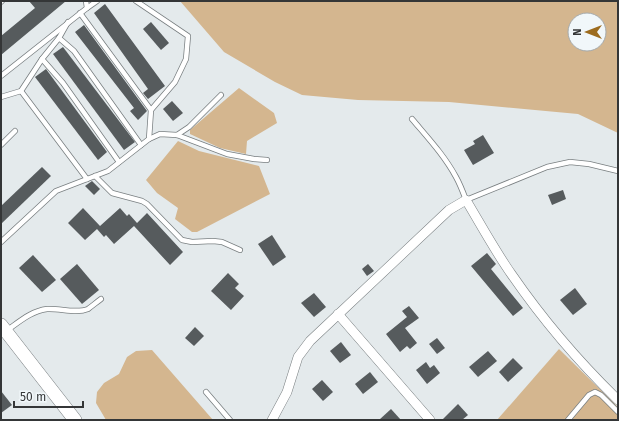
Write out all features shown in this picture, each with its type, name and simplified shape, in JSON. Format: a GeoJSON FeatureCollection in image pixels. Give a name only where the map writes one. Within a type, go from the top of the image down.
{"type":"FeatureCollection","features":[{"type":"Feature","properties":{"kind":"main road"},"geometry":{"type":"LineString","coordinates":[[3,328],[75,420]]}},
{"type":"Feature","properties":{"kind":"street"},"geometry":{"type":"LineString","coordinates":[[272,420],[287,392],[298,357],[310,340],[449,210],[466,200],[512,275],[538,310],[582,364],[618,400]]}},
{"type":"Feature","properties":{"kind":"street"},"geometry":{"type":"LineString","coordinates":[[338,314],[430,420]]}},
{"type":"Feature","properties":{"kind":"lane"},"geometry":{"type":"LineString","coordinates":[[86,1],[87,8]]}},
{"type":"Feature","properties":{"kind":"lane"},"geometry":{"type":"LineString","coordinates":[[1,76],[68,22],[97,1]]}},
{"type":"Feature","properties":{"kind":"lane"},"geometry":{"type":"LineString","coordinates":[[136,1],[188,36],[186,58],[175,82],[151,110],[149,139]]}},
{"type":"Feature","properties":{"kind":"lane"},"geometry":{"type":"LineString","coordinates":[[80,14],[151,110]]}},
{"type":"Feature","properties":{"kind":"lane"},"geometry":{"type":"LineString","coordinates":[[1,97],[20,91],[42,59],[59,38],[68,22]]}},
{"type":"Feature","properties":{"kind":"lane"},"geometry":{"type":"LineString","coordinates":[[59,38],[74,51],[141,144]]}},
{"type":"Feature","properties":{"kind":"lane"},"geometry":{"type":"LineString","coordinates":[[42,59],[63,83],[119,162]]}},
{"type":"Feature","properties":{"kind":"lane"},"geometry":{"type":"LineString","coordinates":[[20,91],[88,179]]}},
{"type":"Feature","properties":{"kind":"lane"},"geometry":{"type":"LineString","coordinates":[[177,135],[189,127],[221,95]]}},
{"type":"Feature","properties":{"kind":"lane"},"geometry":{"type":"LineString","coordinates":[[412,119],[448,164],[457,178],[466,200],[547,167],[570,162],[589,164],[618,171]]}},
{"type":"Feature","properties":{"kind":"lane"},"geometry":{"type":"LineString","coordinates":[[1,145],[15,132]]}},
{"type":"Feature","properties":{"kind":"lane"},"geometry":{"type":"LineString","coordinates":[[1,242],[56,191],[108,171],[141,144],[160,134],[177,135],[227,154],[267,160]]}},
{"type":"Feature","properties":{"kind":"lane"},"geometry":{"type":"LineString","coordinates":[[95,176],[112,193],[142,200],[182,240],[192,242],[213,240],[222,242],[240,250]]}},
{"type":"Feature","properties":{"kind":"lane"},"geometry":{"type":"LineString","coordinates":[[3,328],[39,311],[48,309],[88,309],[101,299]]}},
{"type":"Feature","properties":{"kind":"lane"},"geometry":{"type":"LineString","coordinates":[[206,392],[230,420]]}},
{"type":"Feature","properties":{"kind":"lane"},"geometry":{"type":"LineString","coordinates":[[568,420],[589,396],[595,392],[618,412]]}},
{"type":"Feature","properties":{"kind":"shaded area"},"geometry":{"type":"Polygon","coordinates":[[[180,1],[618,1],[618,133],[578,114],[449,102],[358,100],[302,95],[275,82],[224,52],[180,1]]]}},
{"type":"Feature","properties":{"kind":"shaded area"},"geometry":{"type":"Polygon","coordinates":[[[239,88],[274,113],[277,123],[247,141],[246,154],[220,148],[190,134],[190,130],[239,88]]]}},
{"type":"Feature","properties":{"kind":"shaded area"},"geometry":{"type":"Polygon","coordinates":[[[178,141],[199,151],[259,166],[270,194],[197,232],[192,232],[175,219],[178,208],[157,193],[146,180],[178,141]]]}},
{"type":"Feature","properties":{"kind":"shaded area"},"geometry":{"type":"Polygon","coordinates":[[[559,349],[618,407],[618,420],[497,420],[559,349]]]}},
{"type":"Feature","properties":{"kind":"shaded area"},"geometry":{"type":"Polygon","coordinates":[[[152,350],[213,420],[106,420],[96,403],[97,392],[104,383],[119,374],[127,357],[136,351],[152,350]]]}},
{"type":"Feature","properties":{"kind":"building"},"geometry":{"type":"Polygon","coordinates":[[[29,1],[66,1],[1,55],[1,36],[35,8],[29,1]]]}},
{"type":"Feature","properties":{"kind":"building"},"geometry":{"type":"Polygon","coordinates":[[[105,4],[165,86],[148,99],[143,93],[148,89],[94,13],[105,4]]]}},
{"type":"Feature","properties":{"kind":"building"},"geometry":{"type":"Polygon","coordinates":[[[151,22],[169,43],[161,50],[143,29],[151,22]]]}},
{"type":"Feature","properties":{"kind":"building"},"geometry":{"type":"Polygon","coordinates":[[[84,25],[147,111],[138,120],[130,111],[134,108],[75,32],[84,25]]]}},
{"type":"Feature","properties":{"kind":"building"},"geometry":{"type":"Polygon","coordinates":[[[63,47],[135,142],[124,150],[53,54],[63,47]]]}},
{"type":"Feature","properties":{"kind":"building"},"geometry":{"type":"Polygon","coordinates":[[[46,69],[107,152],[98,160],[35,77],[46,69]]]}},
{"type":"Feature","properties":{"kind":"building"},"geometry":{"type":"Polygon","coordinates":[[[172,101],[183,113],[173,121],[163,109],[172,101]]]}},
{"type":"Feature","properties":{"kind":"building"},"geometry":{"type":"Polygon","coordinates":[[[483,135],[494,153],[473,165],[464,150],[475,144],[473,141],[483,135]]]}},
{"type":"Feature","properties":{"kind":"building"},"geometry":{"type":"Polygon","coordinates":[[[42,167],[51,176],[1,224],[1,206],[42,167]]]}},
{"type":"Feature","properties":{"kind":"building"},"geometry":{"type":"Polygon","coordinates":[[[92,181],[100,189],[94,195],[85,186],[92,181]]]}},
{"type":"Feature","properties":{"kind":"building"},"geometry":{"type":"Polygon","coordinates":[[[563,190],[566,199],[552,205],[548,195],[563,190]]]}},
{"type":"Feature","properties":{"kind":"building"},"geometry":{"type":"Polygon","coordinates":[[[83,208],[100,226],[120,208],[127,216],[129,214],[137,223],[147,213],[183,252],[170,265],[134,226],[114,244],[106,235],[104,237],[97,229],[85,240],[68,223],[83,208]]]}},
{"type":"Feature","properties":{"kind":"building"},"geometry":{"type":"Polygon","coordinates":[[[272,235],[286,257],[273,266],[258,244],[272,235]]]}},
{"type":"Feature","properties":{"kind":"building"},"geometry":{"type":"Polygon","coordinates":[[[487,253],[496,264],[491,269],[523,308],[513,316],[471,266],[487,253]]]}},
{"type":"Feature","properties":{"kind":"building"},"geometry":{"type":"Polygon","coordinates":[[[33,255],[56,280],[42,292],[19,268],[33,255]]]}},
{"type":"Feature","properties":{"kind":"building"},"geometry":{"type":"Polygon","coordinates":[[[77,264],[99,290],[82,304],[60,279],[77,264]]]}},
{"type":"Feature","properties":{"kind":"building"},"geometry":{"type":"Polygon","coordinates":[[[368,264],[374,271],[367,276],[362,269],[368,264]]]}},
{"type":"Feature","properties":{"kind":"building"},"geometry":{"type":"Polygon","coordinates":[[[228,273],[239,284],[235,288],[244,296],[231,310],[211,291],[228,273]]]}},
{"type":"Feature","properties":{"kind":"building"},"geometry":{"type":"Polygon","coordinates":[[[575,288],[587,304],[573,315],[560,300],[575,288]]]}},
{"type":"Feature","properties":{"kind":"building"},"geometry":{"type":"Polygon","coordinates":[[[314,293],[326,307],[314,317],[301,303],[314,293]]]}},
{"type":"Feature","properties":{"kind":"building"},"geometry":{"type":"Polygon","coordinates":[[[409,306],[419,318],[405,328],[417,343],[410,349],[407,346],[400,352],[386,334],[407,317],[402,311],[409,306]]]}},
{"type":"Feature","properties":{"kind":"building"},"geometry":{"type":"Polygon","coordinates":[[[195,327],[204,336],[194,346],[185,338],[195,327]]]}},
{"type":"Feature","properties":{"kind":"building"},"geometry":{"type":"Polygon","coordinates":[[[437,338],[445,348],[437,354],[429,344],[437,338]]]}},
{"type":"Feature","properties":{"kind":"building"},"geometry":{"type":"Polygon","coordinates":[[[341,342],[351,355],[340,363],[330,351],[341,342]]]}},
{"type":"Feature","properties":{"kind":"building"},"geometry":{"type":"Polygon","coordinates":[[[488,351],[497,361],[478,377],[469,367],[488,351]]]}},
{"type":"Feature","properties":{"kind":"building"},"geometry":{"type":"Polygon","coordinates":[[[513,358],[523,368],[508,382],[499,372],[513,358]]]}},
{"type":"Feature","properties":{"kind":"building"},"geometry":{"type":"Polygon","coordinates":[[[426,362],[430,368],[434,365],[440,373],[427,384],[416,370],[426,362]]]}},
{"type":"Feature","properties":{"kind":"building"},"geometry":{"type":"Polygon","coordinates":[[[370,372],[378,382],[363,394],[355,384],[370,372]]]}},
{"type":"Feature","properties":{"kind":"building"},"geometry":{"type":"Polygon","coordinates":[[[322,380],[333,392],[323,401],[312,389],[322,380]]]}},
{"type":"Feature","properties":{"kind":"building"},"geometry":{"type":"Polygon","coordinates":[[[1,391],[12,405],[1,413],[1,391]]]}},
{"type":"Feature","properties":{"kind":"building"},"geometry":{"type":"Polygon","coordinates":[[[458,404],[468,415],[462,420],[442,420],[458,404]]]}},
{"type":"Feature","properties":{"kind":"building"},"geometry":{"type":"Polygon","coordinates":[[[391,409],[401,420],[379,420],[391,409]]]}}]}
